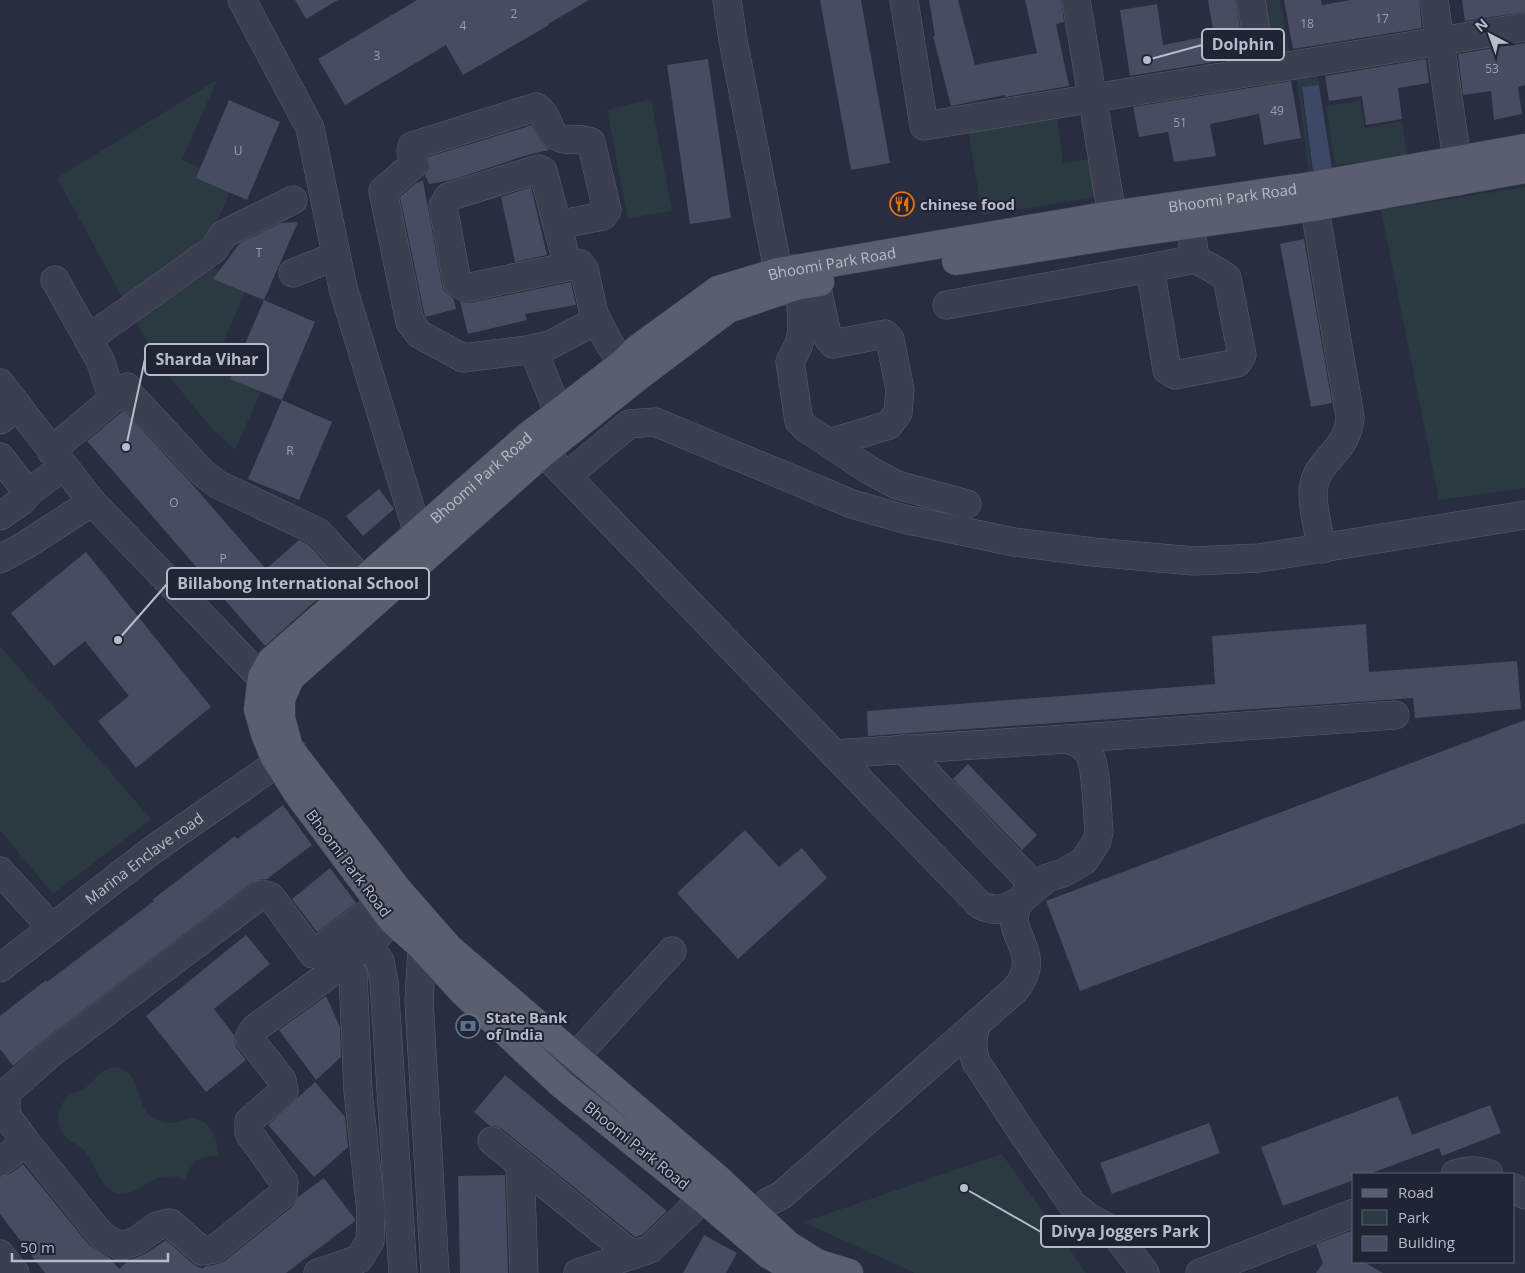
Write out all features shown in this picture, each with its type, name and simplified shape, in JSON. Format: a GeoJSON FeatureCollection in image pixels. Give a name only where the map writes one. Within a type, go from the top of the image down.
{"type":"FeatureCollection","features":[{"type":"Feature","properties":{"kind":"main road","name":"Bhoomi Park Road"},"geometry":{"type":"LineString","coordinates":[[281,698],[290,678],[422,545],[536,444],[629,371],[637,348],[718,290],[1112,225],[1300,198],[1458,170],[1525,148]]}},
{"type":"Feature","properties":{"kind":"main road","name":"Bhoomi Park Road"},"geometry":{"type":"LineString","coordinates":[[1458,170],[1525,169]]}},
{"type":"Feature","properties":{"kind":"main road","name":"Bhoomi Park Road"},"geometry":{"type":"LineString","coordinates":[[287,754],[265,734],[258,710],[262,677],[271,661],[363,581],[422,545]]}},
{"type":"Feature","properties":{"kind":"main road"},"geometry":{"type":"LineString","coordinates":[[281,698],[281,718],[287,754],[401,908],[576,1056],[709,1187],[757,1214],[774,1246],[788,1245],[817,1263],[849,1273]]}},
{"type":"Feature","properties":{"kind":"main road","name":"Bhoomi Park Road"},"geometry":{"type":"LineString","coordinates":[[421,946],[463,992],[556,1078],[709,1187],[774,1246],[800,1273]]}},
{"type":"Feature","properties":{"kind":"street"},"geometry":{"type":"LineString","coordinates":[[242,0],[310,128],[343,288],[422,545]]}},
{"type":"Feature","properties":{"kind":"street"},"geometry":{"type":"LineString","coordinates":[[727,0],[733,40],[796,278],[801,306],[802,330],[799,344],[790,362],[799,421],[806,428],[869,470],[897,485],[967,504]]}},
{"type":"Feature","properties":{"kind":"street"},"geometry":{"type":"LineString","coordinates":[[904,0],[924,126],[1525,27]]}},
{"type":"Feature","properties":{"kind":"street"},"geometry":{"type":"LineString","coordinates":[[1076,0],[1112,225]]}},
{"type":"Feature","properties":{"kind":"street"},"geometry":{"type":"LineString","coordinates":[[1251,0],[1262,70]]}},
{"type":"Feature","properties":{"kind":"street"},"geometry":{"type":"LineString","coordinates":[[1434,0],[1458,170]]}},
{"type":"Feature","properties":{"kind":"street"},"geometry":{"type":"LineString","coordinates":[[557,224],[603,216],[607,210],[591,142],[583,138],[561,138],[554,134],[544,112],[536,107],[412,146],[411,151],[414,164],[384,191],[410,322],[419,334],[463,358],[550,345],[597,320]]}},
{"type":"Feature","properties":{"kind":"street"},"geometry":{"type":"LineString","coordinates":[[568,266],[543,171],[538,168],[448,197],[443,206],[457,282],[466,288],[580,264],[584,269],[597,320],[610,345],[629,371]]}},
{"type":"Feature","properties":{"kind":"street"},"geometry":{"type":"LineString","coordinates":[[1300,198],[1350,417],[1349,430],[1342,443],[1321,470],[1314,483],[1313,496],[1322,549]]}},
{"type":"Feature","properties":{"kind":"street"},"geometry":{"type":"LineString","coordinates":[[88,339],[214,249],[224,234],[292,200]]}},
{"type":"Feature","properties":{"kind":"street"},"geometry":{"type":"LineString","coordinates":[[1189,214],[1195,259]]}},
{"type":"Feature","properties":{"kind":"street"},"geometry":{"type":"LineString","coordinates":[[293,273],[336,256]]}},
{"type":"Feature","properties":{"kind":"street"},"geometry":{"type":"LineString","coordinates":[[947,305],[1195,259],[1226,278],[1242,355],[1237,363],[1175,375],[1167,370],[1150,268]]}},
{"type":"Feature","properties":{"kind":"street"},"geometry":{"type":"LineString","coordinates":[[796,278],[833,344]]}},
{"type":"Feature","properties":{"kind":"street"},"geometry":{"type":"LineString","coordinates":[[55,280],[100,360],[202,472],[216,484],[318,532],[363,581]]}},
{"type":"Feature","properties":{"kind":"street"},"geometry":{"type":"LineString","coordinates":[[790,362],[808,359],[833,344],[885,334],[890,339],[900,390],[898,413],[889,424],[829,443]]}},
{"type":"Feature","properties":{"kind":"street"},"geometry":{"type":"LineString","coordinates":[[532,349],[564,421]]}},
{"type":"Feature","properties":{"kind":"street"},"geometry":{"type":"LineString","coordinates":[[0,383],[9,413],[58,458],[92,502],[281,698]]}},
{"type":"Feature","properties":{"kind":"street"},"geometry":{"type":"LineString","coordinates":[[0,516],[22,501],[58,458],[125,389]]}},
{"type":"Feature","properties":{"kind":"street"},"geometry":{"type":"LineString","coordinates":[[567,476],[630,424],[655,422],[852,504],[904,519],[1014,542],[1092,552],[1194,561],[1259,558],[1525,515]]}},
{"type":"Feature","properties":{"kind":"street"},"geometry":{"type":"LineString","coordinates":[[536,444],[980,905],[1007,921],[1017,932],[1026,952],[1027,972],[1015,990],[788,1190],[768,1202],[757,1214]]}},
{"type":"Feature","properties":{"kind":"street"},"geometry":{"type":"LineString","coordinates":[[1,474],[28,493]]}},
{"type":"Feature","properties":{"kind":"street"},"geometry":{"type":"LineString","coordinates":[[0,559],[24,546],[92,502]]}},
{"type":"Feature","properties":{"kind":"street"},"geometry":{"type":"LineString","coordinates":[[834,754],[1395,716]]}},
{"type":"Feature","properties":{"kind":"street"},"geometry":{"type":"LineString","coordinates":[[988,910],[1006,908],[1030,888],[1084,861],[1097,841],[1098,831],[1093,764],[1096,749],[1100,743],[1113,736]]}},
{"type":"Feature","properties":{"kind":"street"},"geometry":{"type":"LineString","coordinates":[[1067,739],[1076,742],[1086,750],[1093,764]]}},
{"type":"Feature","properties":{"kind":"street"},"geometry":{"type":"LineString","coordinates":[[929,776],[926,771],[926,759],[929,754],[942,747]]}},
{"type":"Feature","properties":{"kind":"street"},"geometry":{"type":"LineString","coordinates":[[899,749],[929,776],[1030,888]]}},
{"type":"Feature","properties":{"kind":"street"},"geometry":{"type":"LineString","coordinates":[[875,796],[869,783],[872,769],[882,756],[899,749]]}},
{"type":"Feature","properties":{"kind":"street","name":"Marina Enclave road"},"geometry":{"type":"LineString","coordinates":[[0,968],[151,851],[287,754]]}},
{"type":"Feature","properties":{"kind":"street"},"geometry":{"type":"LineString","coordinates":[[0,871],[51,927]]}},
{"type":"Feature","properties":{"kind":"street"},"geometry":{"type":"LineString","coordinates":[[1017,932],[1014,915],[1016,907],[1030,888]]}},
{"type":"Feature","properties":{"kind":"street"},"geometry":{"type":"LineString","coordinates":[[318,1273],[358,1259],[370,1241],[371,1212],[358,1090],[331,968],[270,897],[262,894],[49,1055],[6,1093],[6,1115],[13,1132],[102,1236],[121,1246],[136,1241],[157,1226],[170,1223],[202,1252],[214,1249],[282,1194],[284,1182],[249,1133],[249,1122],[284,1091],[282,1080],[249,1038],[254,1028],[331,968],[401,908]]}},
{"type":"Feature","properties":{"kind":"street"},"geometry":{"type":"LineString","coordinates":[[331,968],[378,936],[401,908]]}},
{"type":"Feature","properties":{"kind":"street"},"geometry":{"type":"LineString","coordinates":[[401,908],[421,946],[419,1001],[429,1272]]}},
{"type":"Feature","properties":{"kind":"street"},"geometry":{"type":"LineString","coordinates":[[366,944],[380,961],[384,982],[403,1273]]}},
{"type":"Feature","properties":{"kind":"street"},"geometry":{"type":"LineString","coordinates":[[556,1078],[672,951]]}},
{"type":"Feature","properties":{"kind":"street"},"geometry":{"type":"LineString","coordinates":[[976,1062],[973,1037],[978,1023]]}},
{"type":"Feature","properties":{"kind":"street"},"geometry":{"type":"LineString","coordinates":[[944,1052],[954,1048],[961,1049],[976,1062],[1072,1204],[1088,1217],[1116,1234],[1145,1273]]}},
{"type":"Feature","properties":{"kind":"street"},"geometry":{"type":"LineString","coordinates":[[0,1162],[13,1132]]}},
{"type":"Feature","properties":{"kind":"street"},"geometry":{"type":"LineString","coordinates":[[492,1141],[632,1255]]}},
{"type":"Feature","properties":{"kind":"street"},"geometry":{"type":"LineString","coordinates":[[520,1164],[524,1273]]}},
{"type":"Feature","properties":{"kind":"street"},"geometry":{"type":"LineString","coordinates":[[1459,1173],[1467,1171],[1482,1171],[1486,1173]]}},
{"type":"Feature","properties":{"kind":"street"},"geometry":{"type":"LineString","coordinates":[[578,1273],[650,1249],[689,1212],[709,1187]]}},
{"type":"Feature","properties":{"kind":"street"},"geometry":{"type":"LineString","coordinates":[[1200,1273],[1352,1214]]}},
{"type":"Feature","properties":{"kind":"street"},"geometry":{"type":"LineString","coordinates":[[0,1254],[15,1273]]}},
{"type":"Feature","properties":{"kind":"green space"},"geometry":{"type":"Polygon","coordinates":[[[1260,0],[1280,0],[1290,58],[1271,61],[1260,0]]]}},
{"type":"Feature","properties":{"kind":"green space"},"geometry":{"type":"Polygon","coordinates":[[[1316,69],[1319,85],[1301,88],[1312,172],[1309,173],[1296,73],[1316,69]]]}},
{"type":"Feature","properties":{"kind":"green space"},"geometry":{"type":"Polygon","coordinates":[[[217,80],[182,160],[234,182],[200,262],[249,283],[214,363],[264,384],[235,450],[213,430],[172,380],[142,333],[57,178],[217,80]]]}},
{"type":"Feature","properties":{"kind":"green space"},"geometry":{"type":"Polygon","coordinates":[[[651,99],[672,211],[628,218],[607,110],[651,99]]]}},
{"type":"Feature","properties":{"kind":"green space"},"geometry":{"type":"Polygon","coordinates":[[[1360,101],[1365,128],[1402,121],[1407,157],[1335,165],[1326,106],[1360,101]]]}},
{"type":"Feature","properties":{"kind":"green space"},"geometry":{"type":"Polygon","coordinates":[[[1057,115],[1063,163],[1092,159],[1096,197],[982,215],[968,129],[1057,115]]]}},
{"type":"Feature","properties":{"kind":"green space"},"geometry":{"type":"Polygon","coordinates":[[[1525,187],[1525,488],[1439,500],[1381,210],[1525,187]]]}},
{"type":"Feature","properties":{"kind":"green space"},"geometry":{"type":"Polygon","coordinates":[[[0,646],[151,819],[53,894],[0,830],[0,646]]]}},
{"type":"Feature","properties":{"kind":"green space"},"geometry":{"type":"Polygon","coordinates":[[[118,1067],[126,1071],[131,1077],[148,1114],[155,1119],[171,1123],[192,1118],[209,1126],[217,1143],[217,1156],[204,1157],[196,1161],[190,1168],[185,1180],[162,1177],[123,1194],[109,1189],[83,1149],[69,1140],[63,1133],[58,1116],[59,1110],[70,1095],[84,1089],[106,1069],[118,1067]]]}},
{"type":"Feature","properties":{"kind":"green space"},"geometry":{"type":"Polygon","coordinates":[[[1002,1154],[1086,1273],[915,1273],[803,1222],[1002,1154]]]}},
{"type":"Feature","properties":{"kind":"water"},"geometry":{"type":"Polygon","coordinates":[[[1319,85],[1332,169],[1313,172],[1302,87],[1319,85]]]}},
{"type":"Feature","properties":{"kind":"building"},"geometry":{"type":"Polygon","coordinates":[[[295,0],[338,0],[306,19],[295,0]]]}},
{"type":"Feature","properties":{"kind":"building"},"geometry":{"type":"Polygon","coordinates":[[[417,0],[589,0],[463,75],[446,45],[345,105],[318,59],[417,0]]]}},
{"type":"Feature","properties":{"kind":"building"},"geometry":{"type":"Polygon","coordinates":[[[820,0],[861,0],[890,163],[851,170],[820,0]]]}},
{"type":"Feature","properties":{"kind":"building"},"geometry":{"type":"Polygon","coordinates":[[[929,0],[958,0],[975,65],[1037,53],[1025,0],[1061,0],[1064,22],[1056,24],[1069,86],[1005,97],[1005,95],[951,106],[933,36],[935,36],[929,0]]]}},
{"type":"Feature","properties":{"kind":"building"},"geometry":{"type":"Polygon","coordinates":[[[1208,0],[1236,0],[1244,57],[1130,76],[1120,10],[1157,4],[1163,45],[1214,35],[1208,0]]]}},
{"type":"Feature","properties":{"kind":"building"},"geometry":{"type":"Polygon","coordinates":[[[1284,0],[1321,0],[1322,5],[1351,0],[1419,0],[1422,28],[1293,49],[1284,0]]]}},
{"type":"Feature","properties":{"kind":"building"},"geometry":{"type":"Polygon","coordinates":[[[1462,0],[1525,0],[1525,12],[1465,21],[1462,0]]]}},
{"type":"Feature","properties":{"kind":"building"},"geometry":{"type":"Polygon","coordinates":[[[1525,43],[1525,85],[1518,87],[1522,114],[1494,120],[1491,91],[1463,95],[1458,54],[1525,43]]]}},
{"type":"Feature","properties":{"kind":"building"},"geometry":{"type":"Polygon","coordinates":[[[708,59],[731,218],[690,224],[667,65],[708,59]]]}},
{"type":"Feature","properties":{"kind":"building"},"geometry":{"type":"Polygon","coordinates":[[[1426,59],[1429,83],[1398,88],[1402,119],[1366,125],[1362,96],[1329,101],[1325,76],[1426,59]]]}},
{"type":"Feature","properties":{"kind":"building"},"geometry":{"type":"Polygon","coordinates":[[[1291,81],[1301,138],[1264,145],[1259,114],[1210,124],[1216,156],[1174,162],[1168,132],[1139,137],[1133,107],[1291,81]]]}},
{"type":"Feature","properties":{"kind":"building"},"geometry":{"type":"Polygon","coordinates":[[[229,100],[280,122],[247,200],[196,178],[229,100]]]}},
{"type":"Feature","properties":{"kind":"building"},"geometry":{"type":"Polygon","coordinates":[[[532,125],[540,141],[549,150],[524,156],[452,180],[429,184],[425,175],[429,168],[428,157],[532,125]]]}},
{"type":"Feature","properties":{"kind":"building"},"geometry":{"type":"Polygon","coordinates":[[[423,181],[442,285],[444,291],[453,298],[456,309],[425,317],[400,197],[416,183],[423,181]]]}},
{"type":"Feature","properties":{"kind":"building"},"geometry":{"type":"Polygon","coordinates":[[[531,187],[547,255],[515,262],[501,197],[531,187]]]}},
{"type":"Feature","properties":{"kind":"building"},"geometry":{"type":"Polygon","coordinates":[[[298,222],[264,300],[213,279],[240,243],[281,223],[298,222]]]}},
{"type":"Feature","properties":{"kind":"building"},"geometry":{"type":"Polygon","coordinates":[[[1304,239],[1332,403],[1311,407],[1280,244],[1304,239]]]}},
{"type":"Feature","properties":{"kind":"building"},"geometry":{"type":"Polygon","coordinates":[[[571,282],[576,305],[525,314],[527,320],[468,334],[460,302],[469,303],[571,282]]]}},
{"type":"Feature","properties":{"kind":"building"},"geometry":{"type":"Polygon","coordinates":[[[264,300],[315,322],[282,400],[230,379],[264,300]]]}},
{"type":"Feature","properties":{"kind":"building"},"geometry":{"type":"Polygon","coordinates":[[[282,400],[332,422],[299,500],[248,479],[282,400]]]}},
{"type":"Feature","properties":{"kind":"building"},"geometry":{"type":"Polygon","coordinates":[[[124,410],[266,569],[299,540],[309,545],[340,579],[265,646],[87,441],[124,410]]]}},
{"type":"Feature","properties":{"kind":"building"},"geometry":{"type":"Polygon","coordinates":[[[379,489],[394,509],[363,536],[346,516],[379,489]]]}},
{"type":"Feature","properties":{"kind":"building"},"geometry":{"type":"Polygon","coordinates":[[[86,552],[211,707],[136,768],[98,721],[129,696],[85,641],[54,666],[11,613],[86,552]]]}},
{"type":"Feature","properties":{"kind":"building"},"geometry":{"type":"Polygon","coordinates":[[[1366,624],[1369,672],[1517,661],[1521,709],[1415,718],[1413,698],[868,736],[867,711],[1215,684],[1212,636],[1366,624]]]}},
{"type":"Feature","properties":{"kind":"building"},"geometry":{"type":"Polygon","coordinates":[[[1525,720],[1525,823],[1080,991],[1046,901],[1525,720]]]}},
{"type":"Feature","properties":{"kind":"building"},"geometry":{"type":"Polygon","coordinates":[[[968,764],[1037,835],[1022,850],[953,779],[968,764]]]}},
{"type":"Feature","properties":{"kind":"building"},"geometry":{"type":"Polygon","coordinates":[[[283,805],[312,845],[267,879],[253,882],[40,1043],[13,1066],[0,1049],[0,1016],[154,901],[152,900],[235,836],[237,839],[283,805]]]}},
{"type":"Feature","properties":{"kind":"building"},"geometry":{"type":"Polygon","coordinates":[[[745,830],[779,867],[802,848],[827,878],[738,959],[677,893],[745,830]]]}},
{"type":"Feature","properties":{"kind":"building"},"geometry":{"type":"Polygon","coordinates":[[[330,868],[356,903],[317,932],[292,899],[330,868]]]}},
{"type":"Feature","properties":{"kind":"building"},"geometry":{"type":"Polygon","coordinates":[[[246,935],[270,964],[214,1009],[234,1035],[236,1047],[246,1060],[206,1092],[146,1016],[246,935]]]}},
{"type":"Feature","properties":{"kind":"building"},"geometry":{"type":"Polygon","coordinates":[[[326,996],[340,1027],[341,1057],[316,1080],[279,1030],[326,996]]]}},
{"type":"Feature","properties":{"kind":"building"},"geometry":{"type":"Polygon","coordinates":[[[505,1075],[667,1211],[642,1235],[635,1237],[502,1129],[490,1126],[474,1112],[505,1075]]]}},
{"type":"Feature","properties":{"kind":"building"},"geometry":{"type":"Polygon","coordinates":[[[315,1082],[345,1117],[348,1147],[314,1177],[268,1125],[315,1082]]]}},
{"type":"Feature","properties":{"kind":"building"},"geometry":{"type":"Polygon","coordinates":[[[1398,1096],[1412,1135],[1490,1105],[1501,1133],[1442,1156],[1439,1148],[1372,1173],[1352,1173],[1352,1181],[1283,1206],[1261,1147],[1398,1096]]]}},
{"type":"Feature","properties":{"kind":"building"},"geometry":{"type":"Polygon","coordinates":[[[1209,1123],[1220,1153],[1112,1194],[1100,1163],[1209,1123]]]}},
{"type":"Feature","properties":{"kind":"building"},"geometry":{"type":"Polygon","coordinates":[[[23,1164],[90,1246],[110,1258],[119,1269],[129,1260],[145,1254],[166,1240],[192,1263],[202,1269],[206,1266],[225,1261],[293,1206],[298,1197],[324,1178],[355,1221],[286,1273],[45,1273],[0,1214],[0,1177],[10,1174],[23,1164]]]}},
{"type":"Feature","properties":{"kind":"building"},"geometry":{"type":"Polygon","coordinates":[[[505,1175],[508,1273],[460,1273],[458,1176],[505,1175]]]}},
{"type":"Feature","properties":{"kind":"building"},"geometry":{"type":"Polygon","coordinates":[[[1352,1231],[1352,1263],[1366,1263],[1383,1273],[1316,1273],[1323,1263],[1316,1244],[1352,1231]]]}},
{"type":"Feature","properties":{"kind":"building"},"geometry":{"type":"Polygon","coordinates":[[[704,1235],[737,1253],[726,1273],[683,1273],[704,1235]]]}},
{"type":"Feature","properties":{"kind":"place","name":"Dolphin"},"geometry":{"type":"Point","coordinates":[1147,60]}},
{"type":"Feature","properties":{"kind":"place","name":"chinese food"},"geometry":{"type":"Point","coordinates":[902,204]}},
{"type":"Feature","properties":{"kind":"place","name":"Sharda Vihar"},"geometry":{"type":"Point","coordinates":[126,447]}},
{"type":"Feature","properties":{"kind":"place","name":"Billabong International School"},"geometry":{"type":"Point","coordinates":[118,640]}},
{"type":"Feature","properties":{"kind":"place","name":"State Bank of India"},"geometry":{"type":"Point","coordinates":[468,1026]}},
{"type":"Feature","properties":{"kind":"place","name":"Divya Joggers Park"},"geometry":{"type":"Point","coordinates":[964,1188]}}]}
